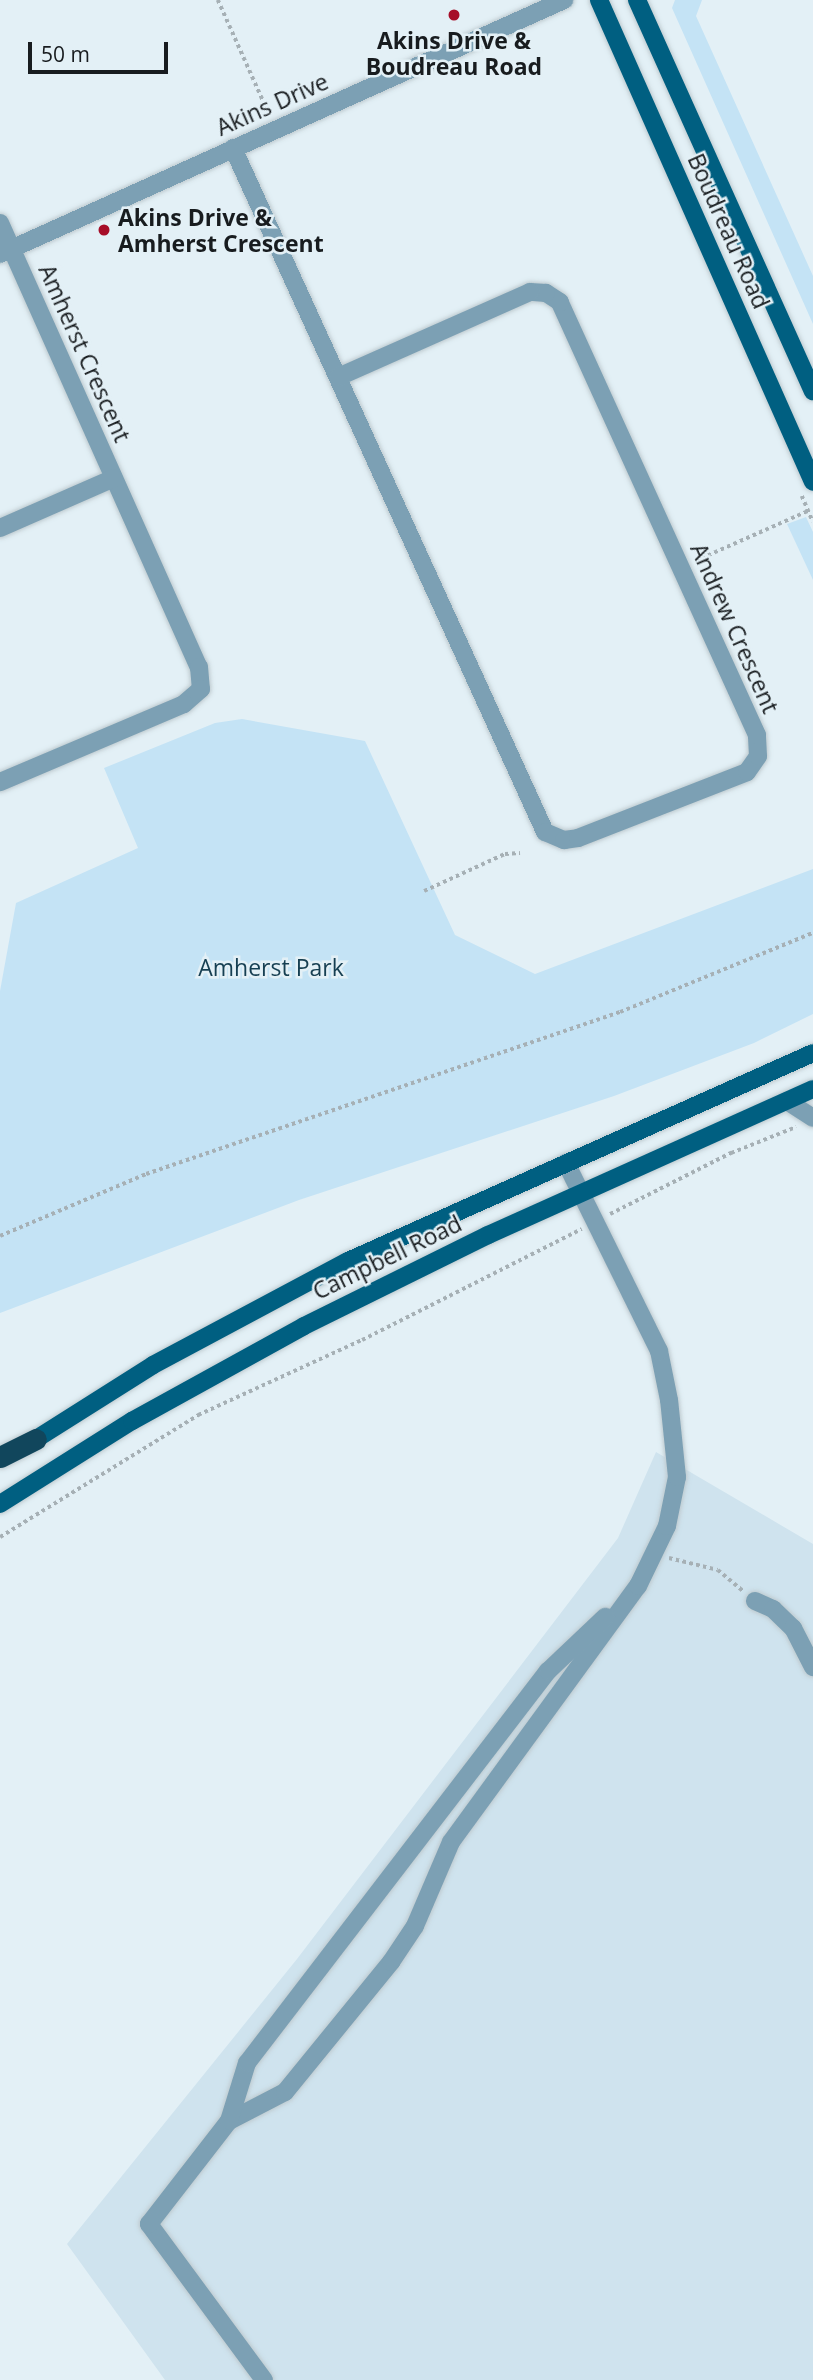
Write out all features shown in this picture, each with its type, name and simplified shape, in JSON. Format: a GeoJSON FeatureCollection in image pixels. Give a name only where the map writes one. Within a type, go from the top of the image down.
{"type":"FeatureCollection","features":[{"type":"Feature","properties":{"kind":"highway"},"geometry":{"type":"LineString","coordinates":[[0,1457],[36,1439]]}},
{"type":"Feature","properties":{"kind":"main road","name":"Boudreau Road"},"geometry":{"type":"LineString","coordinates":[[599,0],[813,482]]}},
{"type":"Feature","properties":{"kind":"main road","name":"Boudreau Road"},"geometry":{"type":"LineString","coordinates":[[637,0],[813,391]]}},
{"type":"Feature","properties":{"kind":"main road","name":"Campbell Road"},"geometry":{"type":"LineString","coordinates":[[0,1463],[153,1366],[348,1261],[813,1053]]}},
{"type":"Feature","properties":{"kind":"main road","name":"Campbell Road"},"geometry":{"type":"LineString","coordinates":[[0,1504],[132,1421],[304,1326],[580,1193],[813,1089]]}},
{"type":"Feature","properties":{"kind":"street","name":"Akins Drive"},"geometry":{"type":"LineString","coordinates":[[6,251],[564,0]]}},
{"type":"Feature","properties":{"kind":"street","name":"Andrew Crescent"},"geometry":{"type":"LineString","coordinates":[[233,148],[540,825],[550,836],[578,838],[735,779],[756,761],[757,735],[566,310],[554,296],[538,291],[520,296],[338,377]]}},
{"type":"Feature","properties":{"kind":"street","name":"Amherst Crescent"},"geometry":{"type":"LineString","coordinates":[[0,223],[6,251],[114,478],[199,667],[201,689],[184,704],[0,782]]}},
{"type":"Feature","properties":{"kind":"street","name":"Amherst Crescent"},"geometry":{"type":"LineString","coordinates":[[0,528],[114,478]]}},
{"type":"Feature","properties":{"kind":"street"},"geometry":{"type":"LineString","coordinates":[[787,1101],[807,1122]]}},
{"type":"Feature","properties":{"kind":"street"},"geometry":{"type":"LineString","coordinates":[[229,2122],[285,2092],[391,1962],[415,1926],[451,1842],[638,1586],[656,1555],[677,1477],[669,1400],[652,1332],[566,1163]]}},
{"type":"Feature","properties":{"kind":"street"},"geometry":{"type":"LineString","coordinates":[[264,2380],[149,2224],[229,2122],[247,2063],[548,1671],[638,1586]]}},
{"type":"Feature","properties":{"kind":"street"},"geometry":{"type":"LineString","coordinates":[[755,1601],[774,1609],[793,1628],[813,1667]]}},
{"type":"Feature","properties":{"kind":"path"},"geometry":{"type":"LineString","coordinates":[[218,0],[265,105]]}},
{"type":"Feature","properties":{"kind":"path"},"geometry":{"type":"LineString","coordinates":[[681,567],[808,511]]}},
{"type":"Feature","properties":{"kind":"path"},"geometry":{"type":"LineString","coordinates":[[424,891],[505,854],[520,853]]}},
{"type":"Feature","properties":{"kind":"path"},"geometry":{"type":"LineString","coordinates":[[0,1236],[146,1174],[620,1012],[813,933]]}},
{"type":"Feature","properties":{"kind":"path"},"geometry":{"type":"LineString","coordinates":[[633,1202],[731,1153],[807,1122]]}},
{"type":"Feature","properties":{"kind":"path"},"geometry":{"type":"LineString","coordinates":[[0,1537],[198,1415],[553,1243]]}},
{"type":"Feature","properties":{"kind":"path"},"geometry":{"type":"LineString","coordinates":[[656,1555],[718,1570],[755,1601]]}},
{"type":"Feature","properties":{"kind":"shaded area"},"geometry":{"type":"Polygon","coordinates":[[[656,1452],[813,1544],[813,2380],[165,2380],[67,2244],[297,1959],[618,1538],[656,1452]]]}},
{"type":"Feature","properties":{"kind":"green space"},"geometry":{"type":"Polygon","coordinates":[[[675,0],[702,0],[696,16],[813,276],[813,324],[672,8],[675,0]]]}},
{"type":"Feature","properties":{"kind":"green space"},"geometry":{"type":"Polygon","coordinates":[[[806,517],[813,532],[813,580],[787,524],[806,517]]]}},
{"type":"Feature","properties":{"kind":"green space","name":"Amherst Park"},"geometry":{"type":"Polygon","coordinates":[[[242,719],[365,741],[455,935],[535,974],[813,869],[813,1014],[754,1043],[614,1096],[299,1200],[0,1313],[0,991],[16,903],[138,848],[104,768],[215,723],[242,719]]]}},
{"type":"Feature","properties":{"kind":"place","name":"Akins Drive & Boudreau Road"},"geometry":{"type":"Point","coordinates":[454,15]}},
{"type":"Feature","properties":{"kind":"place","name":"Akins Drive & Amherst Crescent"},"geometry":{"type":"Point","coordinates":[104,230]}}]}
